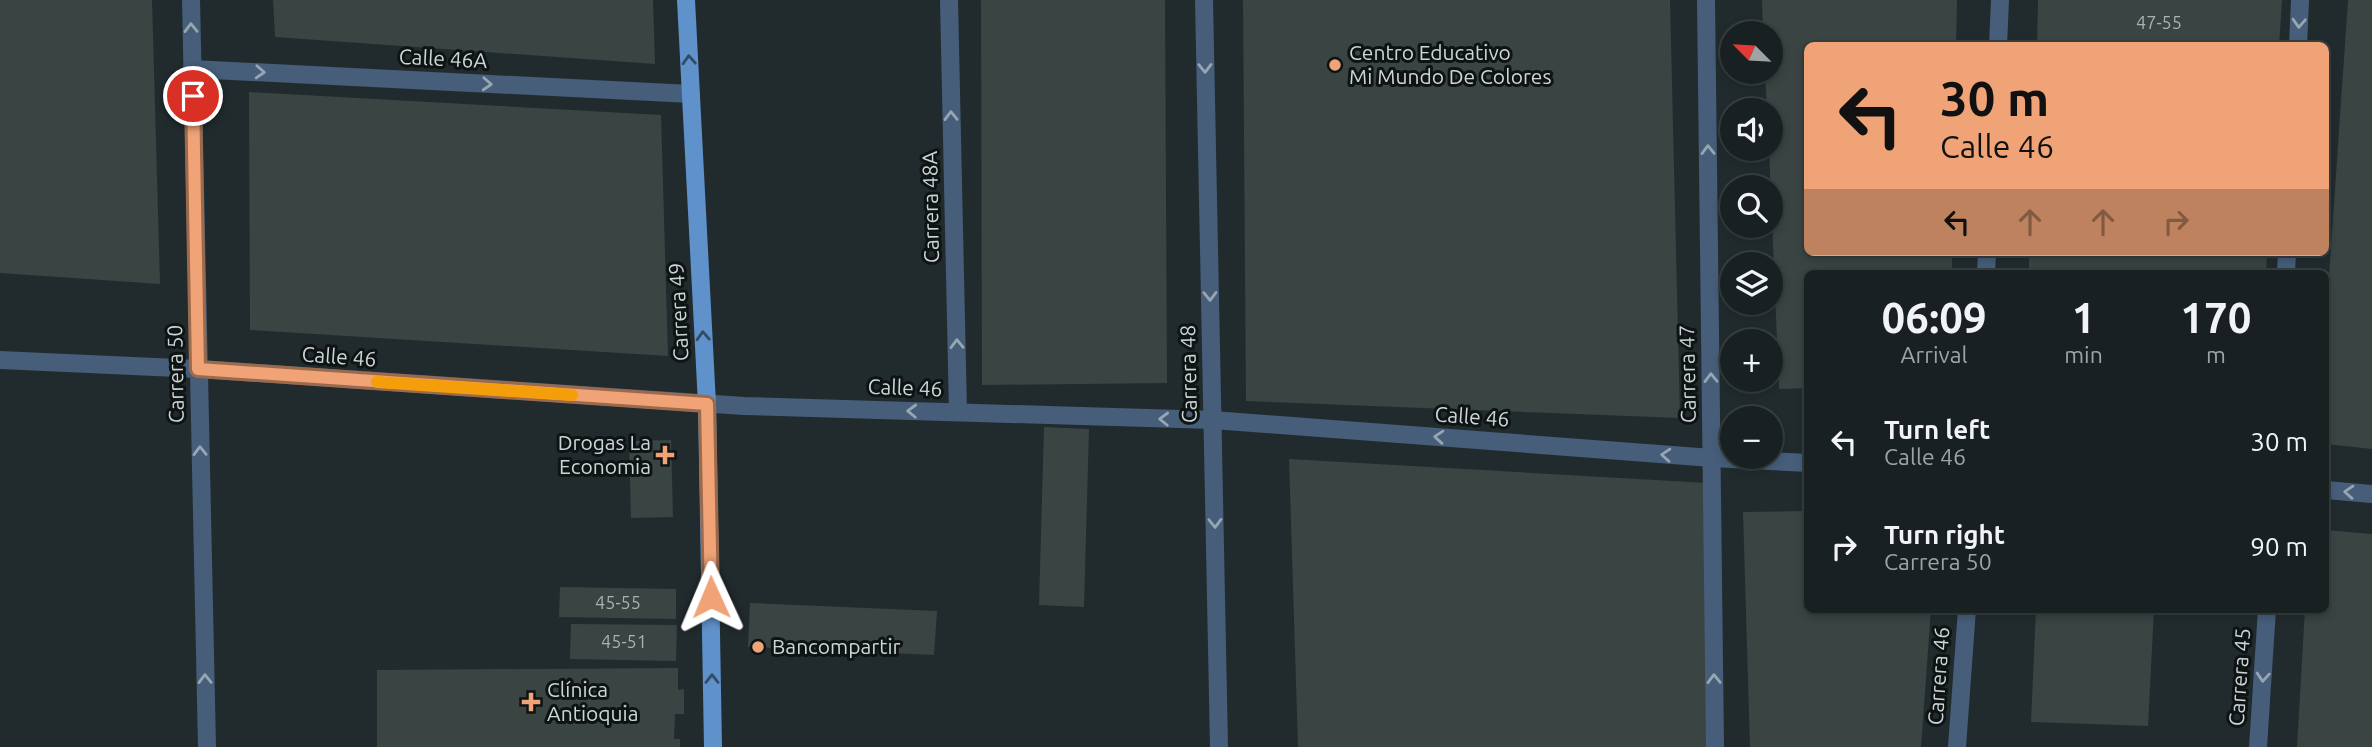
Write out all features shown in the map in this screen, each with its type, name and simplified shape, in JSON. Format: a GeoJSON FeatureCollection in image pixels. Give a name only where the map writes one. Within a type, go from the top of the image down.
{"type":"FeatureCollection","features":[{"type":"Feature","properties":{"kind":"main road","name":"Carrera 49"},"geometry":{"type":"LineString","coordinates":[[686,0],[707,404],[713,747]]}},
{"type":"Feature","properties":{"kind":"street","name":"Carrera 50"},"geometry":{"type":"LineString","coordinates":[[191,0],[207,747]]}},
{"type":"Feature","properties":{"kind":"street","name":"Carrera 48A"},"geometry":{"type":"LineString","coordinates":[[949,0],[958,412]]}},
{"type":"Feature","properties":{"kind":"street","name":"Carrera 48"},"geometry":{"type":"LineString","coordinates":[[1204,0],[1219,747]]}},
{"type":"Feature","properties":{"kind":"street","name":"Carrera 47"},"geometry":{"type":"LineString","coordinates":[[1706,0],[1715,747]]}},
{"type":"Feature","properties":{"kind":"street"},"geometry":{"type":"LineString","coordinates":[[1998,42],[2000,0]]}},
{"type":"Feature","properties":{"kind":"street"},"geometry":{"type":"LineString","coordinates":[[2298,42],[2300,0]]}},
{"type":"Feature","properties":{"kind":"street","name":"Calle 46A"},"geometry":{"type":"LineString","coordinates":[[192,69],[691,94]]}},
{"type":"Feature","properties":{"kind":"street","name":"Calle 46"},"geometry":{"type":"LineString","coordinates":[[0,360],[198,369],[707,404],[1213,420],[1804,463]]}},
{"type":"Feature","properties":{"kind":"street"},"geometry":{"type":"LineString","coordinates":[[2329,490],[2372,494]]}},
{"type":"Feature","properties":{"kind":"street","name":"Carrera 46"},"geometry":{"type":"LineString","coordinates":[[1957,747],[1967,613]]}},
{"type":"Feature","properties":{"kind":"street","name":"Carrera 45"},"geometry":{"type":"LineString","coordinates":[[2258,747],[2267,613]]}},
{"type":"Feature","properties":{"kind":"building"},"geometry":{"type":"Polygon","coordinates":[[[0,0],[152,0],[160,284],[0,273],[0,0]]]}},
{"type":"Feature","properties":{"kind":"building"},"geometry":{"type":"Polygon","coordinates":[[[273,0],[653,0],[655,64],[275,37],[273,0]]]}},
{"type":"Feature","properties":{"kind":"building"},"geometry":{"type":"Polygon","coordinates":[[[981,0],[1165,0],[1167,383],[982,385],[981,0]]]}},
{"type":"Feature","properties":{"kind":"building"},"geometry":{"type":"Polygon","coordinates":[[[1243,0],[1670,0],[1680,418],[1246,401],[1243,0]]]}},
{"type":"Feature","properties":{"kind":"building"},"geometry":{"type":"Polygon","coordinates":[[[1762,0],[1957,0],[1956,42],[1804,42],[1804,256],[1952,256],[1952,270],[1804,270],[1804,388],[1783,389],[1783,329],[1776,329],[1776,315],[1783,315],[1783,252],[1773,252],[1773,238],[1783,238],[1783,175],[1770,175],[1770,161],[1783,161],[1783,98],[1766,98],[1766,84],[1783,84],[1783,21],[1763,21],[1762,0]]]}},
{"type":"Feature","properties":{"kind":"building"},"geometry":{"type":"Polygon","coordinates":[[[2038,0],[2282,0],[2279,42],[2037,42],[2038,0]]]}},
{"type":"Feature","properties":{"kind":"building"},"geometry":{"type":"Polygon","coordinates":[[[2348,0],[2372,0],[2372,449],[2329,444],[2329,276],[2348,0]]]}},
{"type":"Feature","properties":{"kind":"building"},"geometry":{"type":"Polygon","coordinates":[[[249,92],[661,115],[668,356],[250,330],[249,92]]]}},
{"type":"Feature","properties":{"kind":"building"},"geometry":{"type":"Polygon","coordinates":[[[2029,256],[2267,256],[2266,270],[2029,270],[2029,256]]]}},
{"type":"Feature","properties":{"kind":"building"},"geometry":{"type":"Polygon","coordinates":[[[1044,427],[1089,429],[1084,607],[1039,605],[1044,427]]]}},
{"type":"Feature","properties":{"kind":"building"},"geometry":{"type":"Polygon","coordinates":[[[671,440],[673,517],[631,518],[629,441],[671,440]]]}},
{"type":"Feature","properties":{"kind":"building"},"geometry":{"type":"Polygon","coordinates":[[[1289,459],[1707,483],[1711,747],[1298,747],[1289,459]]]}},
{"type":"Feature","properties":{"kind":"building"},"geometry":{"type":"Polygon","coordinates":[[[1804,511],[1804,613],[1931,613],[1921,747],[1750,747],[1743,512],[1804,511]]]}},
{"type":"Feature","properties":{"kind":"building"},"geometry":{"type":"Polygon","coordinates":[[[2329,530],[2372,534],[2372,747],[2297,747],[2305,613],[2329,613],[2329,530]]]}},
{"type":"Feature","properties":{"kind":"building"},"geometry":{"type":"Polygon","coordinates":[[[560,587],[676,589],[676,619],[559,617],[560,587]]]}},
{"type":"Feature","properties":{"kind":"building"},"geometry":{"type":"Polygon","coordinates":[[[750,603],[937,611],[934,655],[748,647],[750,603]]]}},
{"type":"Feature","properties":{"kind":"building"},"geometry":{"type":"Polygon","coordinates":[[[2036,613],[2154,613],[2148,726],[2031,722],[2036,613]]]}},
{"type":"Feature","properties":{"kind":"building"},"geometry":{"type":"Polygon","coordinates":[[[571,624],[677,625],[676,661],[570,659],[571,624]]]}},
{"type":"Feature","properties":{"kind":"building","name":"Clínica Antioquia"},"geometry":{"type":"Polygon","coordinates":[[[678,668],[678,690],[684,689],[684,714],[675,714],[674,739],[680,739],[680,747],[377,747],[377,670],[678,668]]]}},
{"type":"Feature","properties":{"kind":"slow traffic"},"geometry":{"type":"LineString","coordinates":[[377,382],[572,395]]}},
{"type":"Feature","properties":{"kind":"place","name":"Centro Educativo Mi Mundo De Colores"},"geometry":{"type":"Point","coordinates":[1335,65]}},
{"type":"Feature","properties":{"kind":"place","name":"Drogas La Economia"},"geometry":{"type":"Point","coordinates":[665,455]}},
{"type":"Feature","properties":{"kind":"place","name":"Bancompartir"},"geometry":{"type":"Point","coordinates":[758,647]}},
{"type":"Feature","properties":{"kind":"place","name":"Clínica Antioquia"},"geometry":{"type":"Point","coordinates":[531,702]}},
{"type":"Feature","properties":{"kind":"route"},"geometry":{"type":"LineString","coordinates":[[193,96],[198,369],[707,404],[711,597]]}}]}
